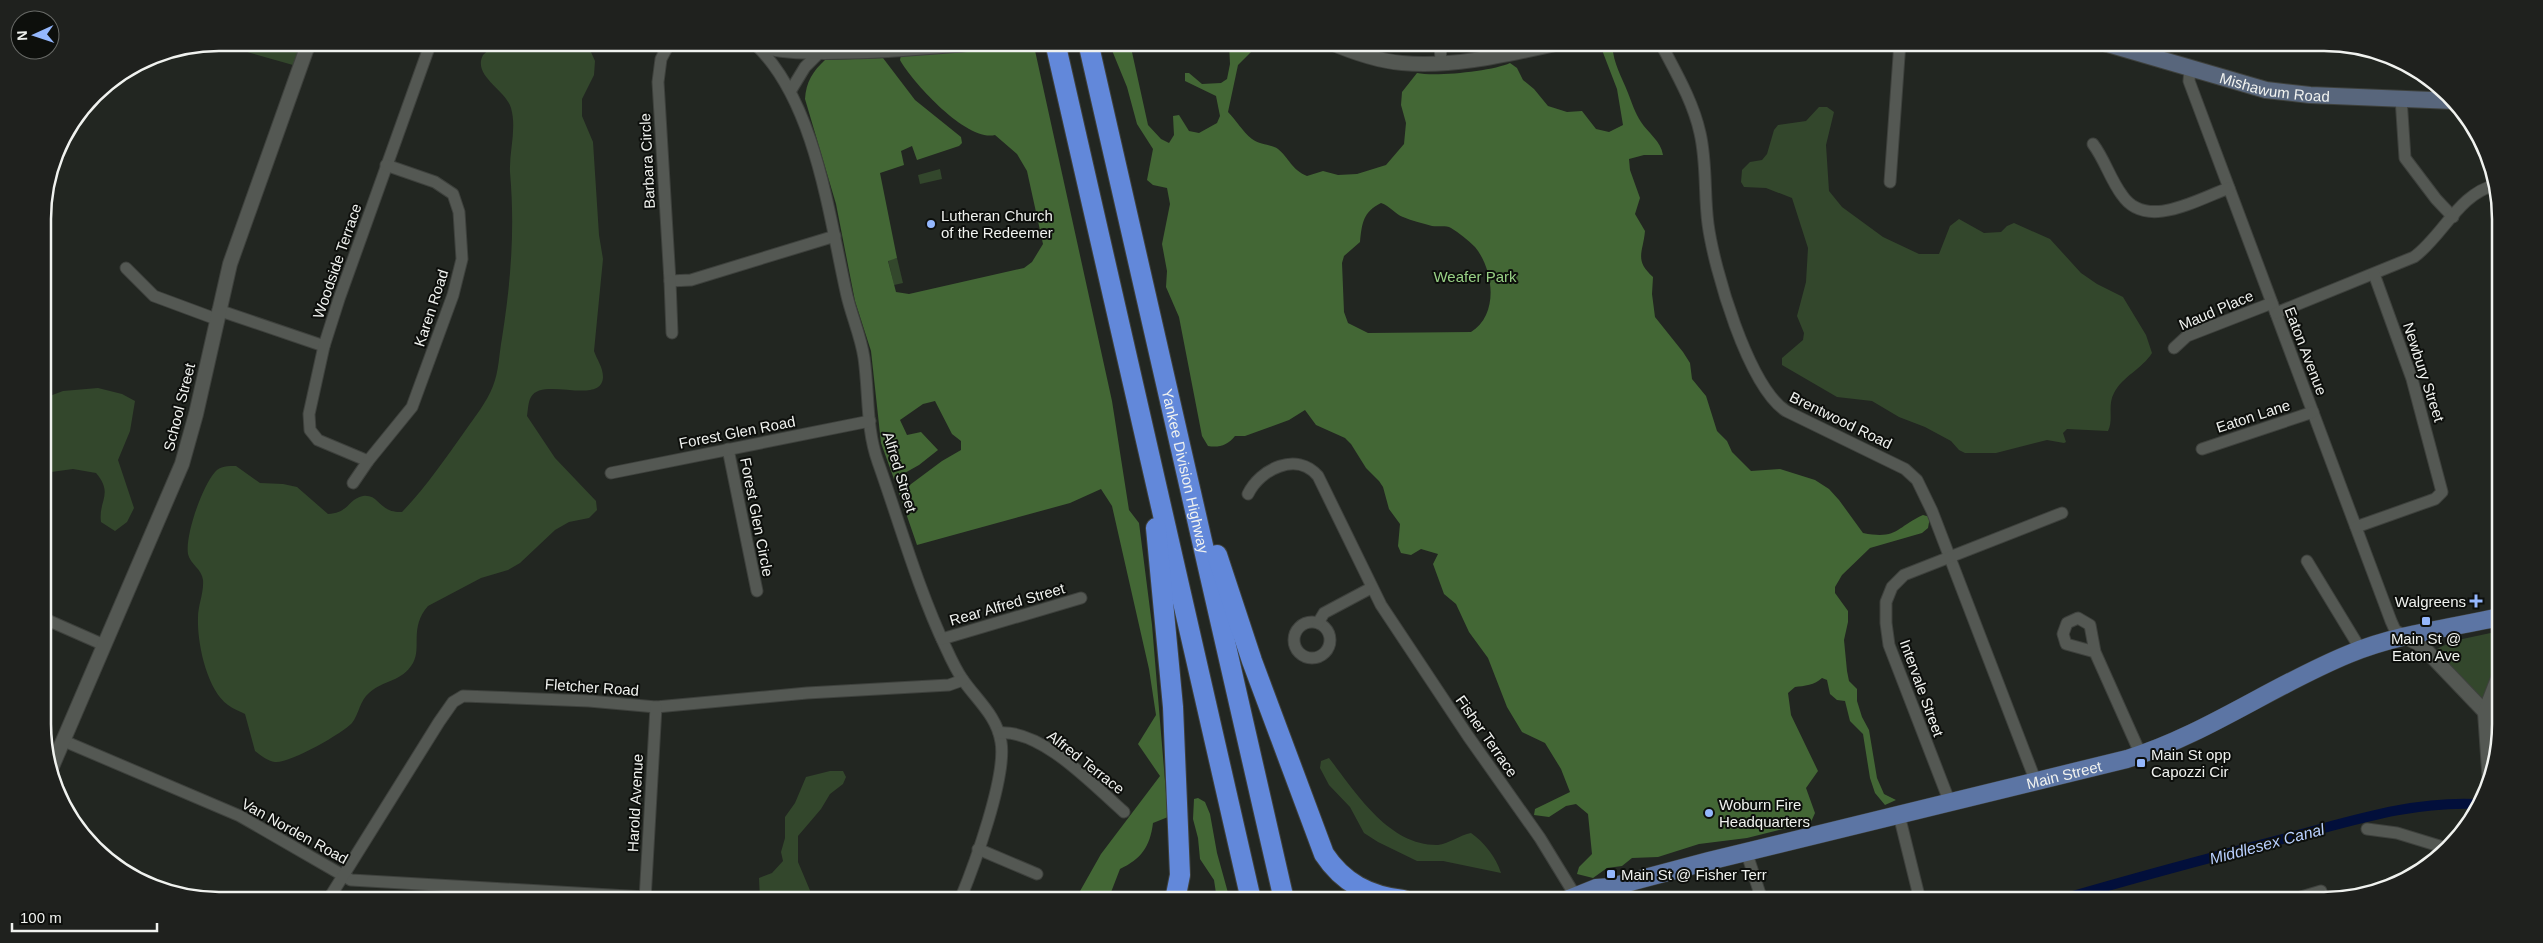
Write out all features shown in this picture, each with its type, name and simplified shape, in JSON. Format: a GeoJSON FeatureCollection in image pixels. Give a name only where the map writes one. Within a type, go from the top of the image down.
{"type":"FeatureCollection","features":[{"type":"Feature","properties":{"kind":"highway","name":"Yankee Division Highway"},"geometry":{"type":"LineString","coordinates":[[1057,51],[1250,892]]}},
{"type":"Feature","properties":{"kind":"highway","name":"Yankee Division Highway"},"geometry":{"type":"LineString","coordinates":[[1089,51],[1282,891]]}},
{"type":"Feature","properties":{"kind":"highway"},"geometry":{"type":"LineString","coordinates":[[1175,424],[1243,634],[1320,845],[1331,864],[1349,882],[1369,891]]}},
{"type":"Feature","properties":{"kind":"highway"},"geometry":{"type":"LineString","coordinates":[[1146,439],[1166,617],[1173,707],[1180,875],[1177,892]]}},
{"type":"Feature","properties":{"kind":"main road","name":"Mishawum Road"},"geometry":{"type":"LineString","coordinates":[[2130,51],[2243,85],[2277,92],[2441,100]]}},
{"type":"Feature","properties":{"kind":"main road","name":"Main Street"},"geometry":{"type":"LineString","coordinates":[[1610,891],[1746,852],[2141,755],[2179,739],[2297,678],[2361,650],[2406,636],[2492,619]]}},
{"type":"Feature","properties":{"kind":"street","name":"School Street"},"geometry":{"type":"LineString","coordinates":[[55,761],[185,454],[217,315],[236,244],[306,51]]}},
{"type":"Feature","properties":{"kind":"street","name":"Woodside Terrace"},"geometry":{"type":"LineString","coordinates":[[368,461],[322,442],[310,430],[309,414],[324,346],[386,165],[428,51]]}},
{"type":"Feature","properties":{"kind":"street","name":"Barbara Circle"},"geometry":{"type":"LineString","coordinates":[[665,51],[661,59],[658,82],[672,332]]}},
{"type":"Feature","properties":{"kind":"street","name":"Alfred Street"},"geometry":{"type":"LineString","coordinates":[[760,51],[778,70],[790,90],[812,150],[835,236],[847,298],[863,352],[870,421],[878,461],[942,639],[963,680],[991,716],[999,733],[1002,749],[1001,772],[963,892]]}},
{"type":"Feature","properties":{"kind":"street"},"geometry":{"type":"LineString","coordinates":[[798,51],[827,51]]}},
{"type":"Feature","properties":{"kind":"street"},"geometry":{"type":"LineString","coordinates":[[1353,51],[1392,61],[1441,63],[1512,51]]}},
{"type":"Feature","properties":{"kind":"street"},"geometry":{"type":"LineString","coordinates":[[1440,51],[1441,63]]}},
{"type":"Feature","properties":{"kind":"street","name":"Brentwood Road"},"geometry":{"type":"LineString","coordinates":[[1664,51],[1699,128],[1704,165],[1707,223],[1713,253],[1735,323],[1763,386],[1775,403],[1786,411],[1888,459],[1911,474],[1924,493],[2036,782]]}},
{"type":"Feature","properties":{"kind":"street"},"geometry":{"type":"LineString","coordinates":[[1890,182],[1899,51]]}},
{"type":"Feature","properties":{"kind":"street"},"geometry":{"type":"LineString","coordinates":[[2156,59],[2159,51]]}},
{"type":"Feature","properties":{"kind":"street"},"geometry":{"type":"LineString","coordinates":[[790,90],[805,67],[820,52]]}},
{"type":"Feature","properties":{"kind":"street","name":"Eaton Avenue"},"geometry":{"type":"LineString","coordinates":[[2190,69],[2189,81],[2395,630],[2406,636]]}},
{"type":"Feature","properties":{"kind":"street"},"geometry":{"type":"LineString","coordinates":[[2401,98],[2405,158],[2452,217]]}},
{"type":"Feature","properties":{"kind":"street"},"geometry":{"type":"LineString","coordinates":[[2093,144],[2105,161],[2121,195],[2133,207],[2140,210],[2152,212],[2167,210],[2229,188]]}},
{"type":"Feature","properties":{"kind":"street","name":"Karen Road"},"geometry":{"type":"LineString","coordinates":[[353,483],[412,406],[456,287],[462,259],[460,212],[453,194],[435,182],[386,165]]}},
{"type":"Feature","properties":{"kind":"street"},"geometry":{"type":"LineString","coordinates":[[2274,308],[2374,274],[2421,252],[2475,193],[2488,188]]}},
{"type":"Feature","properties":{"kind":"street"},"geometry":{"type":"LineString","coordinates":[[670,281],[691,280],[835,236]]}},
{"type":"Feature","properties":{"kind":"street"},"geometry":{"type":"LineString","coordinates":[[126,268],[154,296],[324,346]]}},
{"type":"Feature","properties":{"kind":"street","name":"Newbury Street"},"geometry":{"type":"LineString","coordinates":[[2356,527],[2434,499],[2442,492],[2412,379],[2374,274]]}},
{"type":"Feature","properties":{"kind":"street","name":"Maud Place"},"geometry":{"type":"LineString","coordinates":[[2174,348],[2187,336],[2274,308]]}},
{"type":"Feature","properties":{"kind":"street","name":"Eaton Lane"},"geometry":{"type":"LineString","coordinates":[[2202,449],[2313,412]]}},
{"type":"Feature","properties":{"kind":"street","name":"Forest Glen Road"},"geometry":{"type":"LineString","coordinates":[[611,473],[870,421]]}},
{"type":"Feature","properties":{"kind":"street","name":"Forest Glen Circle"},"geometry":{"type":"LineString","coordinates":[[728,449],[757,591]]}},
{"type":"Feature","properties":{"kind":"street","name":"Fisher Terrace"},"geometry":{"type":"LineString","coordinates":[[1248,494],[1260,479],[1281,466],[1298,463],[1311,469],[1324,486],[1371,588],[1433,684],[1540,838],[1570,891]]}},
{"type":"Feature","properties":{"kind":"street","name":"Intervale Street"},"geometry":{"type":"LineString","coordinates":[[1950,803],[1891,651],[1886,614],[1888,594],[1896,583],[1912,572],[1950,559],[2062,513]]}},
{"type":"Feature","properties":{"kind":"street"},"geometry":{"type":"LineString","coordinates":[[2307,561],[2361,650]]}},
{"type":"Feature","properties":{"kind":"street"},"geometry":{"type":"LineString","coordinates":[[1318,623],[1325,612],[1371,588]]}},
{"type":"Feature","properties":{"kind":"street","name":"Rear Alfred Street"},"geometry":{"type":"LineString","coordinates":[[942,639],[1081,598]]}},
{"type":"Feature","properties":{"kind":"street"},"geometry":{"type":"LineString","coordinates":[[51,623],[104,645]]}},
{"type":"Feature","properties":{"kind":"street"},"geometry":{"type":"LineString","coordinates":[[2406,636],[2422,645],[2485,712]]}},
{"type":"Feature","properties":{"kind":"street"},"geometry":{"type":"LineString","coordinates":[[2095,652],[2141,755]]}},
{"type":"Feature","properties":{"kind":"street","name":"Fletcher Road"},"geometry":{"type":"LineString","coordinates":[[333,892],[439,722],[453,702],[461,697],[471,695],[516,697],[656,707],[807,693],[941,686],[963,680]]}},
{"type":"Feature","properties":{"kind":"street"},"geometry":{"type":"LineString","coordinates":[[2488,759],[2485,712],[2492,690]]}},
{"type":"Feature","properties":{"kind":"street","name":"Harold Avenue"},"geometry":{"type":"LineString","coordinates":[[645,892],[656,707]]}},
{"type":"Feature","properties":{"kind":"street","name":"Alfred Terrace"},"geometry":{"type":"LineString","coordinates":[[999,733],[1017,734],[1040,744],[1082,776],[1124,812]]}},
{"type":"Feature","properties":{"kind":"street","name":"Van Norden Road"},"geometry":{"type":"LineString","coordinates":[[64,741],[240,816],[352,880],[533,892]]}},
{"type":"Feature","properties":{"kind":"street"},"geometry":{"type":"LineString","coordinates":[[1899,815],[1918,891]]}},
{"type":"Feature","properties":{"kind":"street"},"geometry":{"type":"LineString","coordinates":[[2368,829],[2403,834],[2439,846]]}},
{"type":"Feature","properties":{"kind":"street"},"geometry":{"type":"LineString","coordinates":[[978,849],[1037,874]]}},
{"type":"Feature","properties":{"kind":"street"},"geometry":{"type":"LineString","coordinates":[[1746,852],[1759,891]]}},
{"type":"Feature","properties":{"kind":"green space"},"geometry":{"type":"Polygon","coordinates":[[[243,51],[299,51],[293,65],[243,51]]]}},
{"type":"Feature","properties":{"kind":"green space"},"geometry":{"type":"Polygon","coordinates":[[[487,51],[591,51],[595,61],[594,75],[582,99],[582,116],[593,142],[599,235],[603,259],[594,351],[603,377],[600,385],[593,389],[583,391],[547,389],[537,391],[530,399],[527,416],[555,458],[596,501],[597,510],[589,518],[569,522],[555,530],[520,563],[508,570],[481,578],[428,606],[419,622],[415,657],[409,669],[369,693],[352,723],[347,728],[303,753],[275,762],[264,758],[255,751],[245,714],[230,706],[221,698],[214,689],[205,665],[198,628],[198,613],[203,580],[201,573],[188,554],[189,535],[195,512],[205,488],[215,472],[222,467],[236,466],[260,483],[297,487],[328,514],[344,509],[354,500],[363,496],[373,498],[388,510],[402,512],[435,473],[484,404],[493,386],[498,368],[508,296],[512,235],[510,164],[513,116],[508,101],[482,70],[483,55],[487,51]]]}},
{"type":"Feature","properties":{"kind":"green space"},"geometry":{"type":"Polygon","coordinates":[[[1035,51],[1112,401],[1129,510],[1139,523],[1152,625],[1168,817],[1153,823],[1147,845],[1134,861],[1120,869],[1111,892],[1080,892],[1101,854],[1160,776],[1138,744],[1156,715],[1149,669],[1112,506],[1101,489],[1070,503],[917,545],[899,493],[942,461],[961,450],[961,441],[952,434],[935,401],[923,404],[900,420],[907,435],[921,432],[938,450],[919,465],[894,479],[881,443],[871,351],[855,301],[836,204],[805,99],[807,87],[817,68],[825,60],[883,58],[915,100],[961,137],[962,143],[959,146],[917,160],[912,146],[901,151],[904,165],[880,173],[897,258],[888,261],[896,292],[909,294],[1024,268],[1032,262],[1043,244],[1027,171],[1017,154],[995,135],[983,135],[970,129],[942,109],[916,82],[900,60],[901,55],[1035,51]]]}},
{"type":"Feature","properties":{"kind":"green space","name":"Weafer Park"},"geometry":{"type":"Polygon","coordinates":[[[1112,51],[1132,51],[1148,125],[1161,139],[1169,143],[1174,135],[1173,116],[1179,115],[1189,131],[1199,133],[1217,123],[1220,116],[1216,96],[1185,81],[1185,73],[1189,73],[1202,84],[1221,83],[1227,79],[1230,64],[1229,51],[1252,51],[1238,65],[1228,112],[1245,133],[1258,142],[1278,149],[1298,171],[1307,176],[1323,171],[1338,175],[1357,174],[1386,165],[1404,144],[1406,123],[1401,105],[1402,92],[1417,73],[1464,72],[1510,63],[1517,68],[1523,80],[1534,89],[1548,106],[1567,112],[1582,111],[1596,129],[1609,132],[1623,125],[1617,89],[1602,51],[1613,51],[1635,112],[1660,145],[1663,155],[1644,155],[1629,159],[1630,170],[1640,198],[1635,214],[1645,231],[1641,256],[1643,266],[1653,277],[1652,294],[1655,317],[1690,363],[1692,379],[1706,396],[1717,431],[1727,441],[1732,452],[1751,471],[1780,469],[1815,480],[1829,489],[1863,533],[1875,535],[1890,534],[1923,515],[1930,517],[1928,528],[1922,533],[1870,548],[1842,575],[1835,587],[1835,593],[1848,611],[1848,622],[1844,640],[1849,681],[1857,689],[1857,701],[1869,730],[1877,778],[1884,794],[1896,800],[1885,805],[1875,793],[1870,778],[1863,734],[1850,721],[1845,701],[1837,700],[1830,694],[1827,680],[1822,678],[1813,684],[1795,687],[1788,693],[1791,715],[1818,771],[1806,788],[1815,813],[1811,822],[1747,838],[1699,844],[1658,857],[1632,858],[1622,866],[1607,868],[1593,878],[1577,874],[1579,867],[1592,854],[1588,814],[1576,804],[1566,806],[1549,817],[1534,815],[1535,809],[1570,792],[1561,769],[1545,743],[1522,732],[1507,707],[1488,658],[1469,632],[1456,604],[1444,594],[1433,564],[1438,554],[1421,549],[1411,555],[1401,553],[1398,546],[1400,524],[1389,509],[1383,487],[1366,468],[1351,444],[1345,438],[1316,425],[1305,410],[1289,420],[1245,436],[1235,436],[1226,444],[1220,446],[1208,446],[1202,436],[1179,317],[1166,287],[1167,271],[1162,244],[1170,204],[1167,188],[1153,185],[1147,180],[1153,149],[1137,124],[1127,87],[1112,51]],[[1381,203],[1375,206],[1364,219],[1360,242],[1344,256],[1342,263],[1344,312],[1348,323],[1368,333],[1471,332],[1486,315],[1490,304],[1491,292],[1486,268],[1475,247],[1451,228],[1432,226],[1400,216],[1384,204],[1381,203]]]}},
{"type":"Feature","properties":{"kind":"green space"},"geometry":{"type":"Polygon","coordinates":[[[1819,107],[1827,107],[1834,112],[1826,145],[1829,191],[1842,207],[1883,237],[1919,254],[1939,254],[1950,226],[1959,219],[1984,233],[2001,232],[2007,226],[2014,223],[2050,239],[2081,273],[2097,284],[2123,297],[2146,335],[2152,353],[2143,364],[2122,382],[2114,393],[2108,431],[2067,429],[2063,433],[2066,442],[2064,443],[2047,440],[1996,453],[1965,453],[1959,450],[1951,441],[1925,427],[1899,417],[1872,401],[1837,397],[1782,365],[1782,358],[1803,340],[1804,333],[1797,316],[1806,282],[1808,248],[1792,198],[1766,188],[1744,187],[1741,182],[1742,170],[1750,162],[1762,160],[1767,154],[1774,130],[1778,125],[1806,121],[1819,107]]]}},
{"type":"Feature","properties":{"kind":"green space"},"geometry":{"type":"Polygon","coordinates":[[[940,169],[942,179],[920,184],[918,175],[940,169]]]}},
{"type":"Feature","properties":{"kind":"green space"},"geometry":{"type":"Polygon","coordinates":[[[897,258],[903,283],[894,285],[888,260],[897,258]]]}},
{"type":"Feature","properties":{"kind":"green space"},"geometry":{"type":"Polygon","coordinates":[[[98,388],[122,394],[135,401],[130,431],[118,460],[134,508],[127,522],[115,531],[101,522],[105,492],[101,480],[96,473],[73,469],[51,472],[52,395],[63,391],[98,388]]]}},
{"type":"Feature","properties":{"kind":"green space"},"geometry":{"type":"Polygon","coordinates":[[[2492,633],[2492,682],[2483,698],[2479,700],[2439,660],[2437,649],[2453,641],[2492,633]]]}},
{"type":"Feature","properties":{"kind":"green space"},"geometry":{"type":"Polygon","coordinates":[[[1329,758],[1362,801],[1389,827],[1404,837],[1420,843],[1438,845],[1471,833],[1489,850],[1501,873],[1443,861],[1417,861],[1364,833],[1350,807],[1329,785],[1320,768],[1321,761],[1329,758]]]}},
{"type":"Feature","properties":{"kind":"green space"},"geometry":{"type":"Polygon","coordinates":[[[830,771],[843,771],[846,777],[843,784],[830,794],[821,809],[798,836],[798,862],[811,892],[760,892],[759,878],[772,873],[783,861],[781,852],[785,838],[785,817],[795,803],[806,777],[830,771]]]}},
{"type":"Feature","properties":{"kind":"green space"},"geometry":{"type":"Polygon","coordinates":[[[1198,798],[1205,802],[1210,814],[1217,853],[1228,892],[1216,892],[1214,880],[1200,859],[1198,838],[1193,819],[1194,799],[1198,798]]]}},
{"type":"Feature","properties":{"kind":"waterway","name":"Middlesex Canal"},"geometry":{"type":"LineString","coordinates":[[2090,891],[2384,813],[2430,805],[2471,804]]}},
{"type":"Feature","properties":{"kind":"place","name":"Lutheran Church of the Redeemer"},"geometry":{"type":"Point","coordinates":[931,224]}},
{"type":"Feature","properties":{"kind":"place","name":"Walgreens"},"geometry":{"type":"Point","coordinates":[2476,601]}},
{"type":"Feature","properties":{"kind":"place","name":"Main St @ Eaton Ave"},"geometry":{"type":"Point","coordinates":[2426,621]}},
{"type":"Feature","properties":{"kind":"place","name":"Main St opp Capozzi Cir"},"geometry":{"type":"Point","coordinates":[2141,763]}},
{"type":"Feature","properties":{"kind":"place","name":"Woburn Fire Headquarters"},"geometry":{"type":"Point","coordinates":[1709,813]}},
{"type":"Feature","properties":{"kind":"place","name":"Main St @ Fisher Terr"},"geometry":{"type":"Point","coordinates":[1611,874]}}]}
